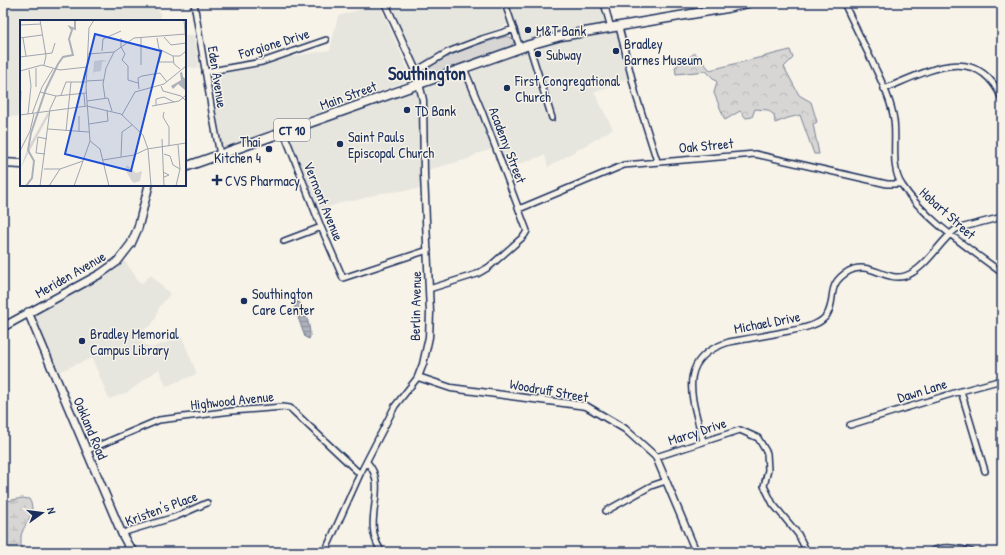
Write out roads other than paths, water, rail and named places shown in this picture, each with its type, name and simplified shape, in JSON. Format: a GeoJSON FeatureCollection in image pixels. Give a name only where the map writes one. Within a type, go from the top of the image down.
{"type":"FeatureCollection","features":[{"type":"Feature","properties":{"kind":"highway","name":"CT 10"},"geometry":{"type":"LineString","coordinates":[[524,46],[560,36],[615,27],[726,5],[748,3]]}},
{"type":"Feature","properties":{"kind":"highway","name":"Main Street"},"geometry":{"type":"LineString","coordinates":[[186,168],[524,46]]}},
{"type":"Feature","properties":{"kind":"highway"},"geometry":{"type":"LineString","coordinates":[[3,163],[20,164]]}},
{"type":"Feature","properties":{"kind":"main road","name":"Meriden Avenue"},"geometry":{"type":"LineString","coordinates":[[3,327],[100,274],[117,262],[130,244],[138,228],[149,186]]}},
{"type":"Feature","properties":{"kind":"main road","name":"Oakland Road"},"geometry":{"type":"LineString","coordinates":[[28,312],[122,534],[134,552]]}},
{"type":"Feature","properties":{"kind":"street","name":"Eden Avenue"},"geometry":{"type":"LineString","coordinates":[[194,3],[220,155]]}},
{"type":"Feature","properties":{"kind":"street","name":"Berlin Avenue"},"geometry":{"type":"LineString","coordinates":[[325,552],[360,474],[395,406],[418,377],[423,364],[429,337],[429,289],[424,174],[423,100],[416,71],[385,3]]}},
{"type":"Feature","properties":{"kind":"street"},"geometry":{"type":"LineString","coordinates":[[505,3],[514,29],[524,46],[552,118]]}},
{"type":"Feature","properties":{"kind":"street"},"geometry":{"type":"LineString","coordinates":[[604,3],[615,27],[657,161]]}},
{"type":"Feature","properties":{"kind":"street","name":"Hobart Street"},"geometry":{"type":"LineString","coordinates":[[844,3],[884,89],[894,118],[896,137],[896,168],[901,184],[916,204],[950,234],[1002,273]]}},
{"type":"Feature","properties":{"kind":"street"},"geometry":{"type":"LineString","coordinates":[[416,71],[448,52],[514,29]]}},
{"type":"Feature","properties":{"kind":"street","name":"Forgione Drive"},"geometry":{"type":"LineString","coordinates":[[205,72],[262,62],[326,40]]}},
{"type":"Feature","properties":{"kind":"street"},"geometry":{"type":"LineString","coordinates":[[884,89],[940,67],[958,65],[967,66],[989,78],[995,85],[1002,99]]}},
{"type":"Feature","properties":{"kind":"street","name":"Academy Street"},"geometry":{"type":"LineString","coordinates":[[429,289],[477,274],[489,267],[524,236],[527,231],[481,108],[464,68]]}},
{"type":"Feature","properties":{"kind":"street","name":"Vermont Avenue"},"geometry":{"type":"LineString","coordinates":[[284,133],[343,278],[428,250]]}},
{"type":"Feature","properties":{"kind":"street","name":"Oak Street"},"geometry":{"type":"LineString","coordinates":[[519,210],[624,165],[657,161],[755,154],[886,184],[901,184]]}},
{"type":"Feature","properties":{"kind":"street"},"geometry":{"type":"LineString","coordinates":[[950,234],[956,230],[1002,217]]}},
{"type":"Feature","properties":{"kind":"street"},"geometry":{"type":"LineString","coordinates":[[284,241],[321,227]]}},
{"type":"Feature","properties":{"kind":"street","name":"Michael Drive"},"geometry":{"type":"LineString","coordinates":[[703,441],[690,389],[696,364],[706,354],[717,346],[729,342],[804,328],[816,324],[827,315],[831,304],[832,289],[840,277],[851,270],[862,268],[874,269],[896,277],[908,275],[920,266],[950,234]]}},
{"type":"Feature","properties":{"kind":"street","name":"Woodruff Street"},"geometry":{"type":"LineString","coordinates":[[418,377],[451,388],[586,406],[625,429],[656,457],[696,552]]}},
{"type":"Feature","properties":{"kind":"street","name":"Dawn Lane"},"geometry":{"type":"LineString","coordinates":[[850,425],[1002,380]]}},
{"type":"Feature","properties":{"kind":"street"},"geometry":{"type":"LineString","coordinates":[[961,391],[985,471]]}},
{"type":"Feature","properties":{"kind":"street","name":"Highwood Avenue"},"geometry":{"type":"LineString","coordinates":[[86,451],[158,420],[232,411],[283,407],[290,408],[360,474]]}},
{"type":"Feature","properties":{"kind":"street","name":"Marcy Drive"},"geometry":{"type":"LineString","coordinates":[[656,457],[740,430],[758,438],[767,453],[768,470],[764,486],[773,504],[798,534],[807,552]]}},
{"type":"Feature","properties":{"kind":"street"},"geometry":{"type":"LineString","coordinates":[[366,462],[374,472],[376,484],[372,525],[375,541],[380,549]]}},
{"type":"Feature","properties":{"kind":"street"},"geometry":{"type":"LineString","coordinates":[[606,511],[650,486],[666,481]]}},
{"type":"Feature","properties":{"kind":"street","name":"Kristen's Place"},"geometry":{"type":"LineString","coordinates":[[122,534],[174,517],[207,503]]}},
{"type":"Feature","properties":{"kind":"street"},"geometry":{"type":"LineString","coordinates":[[931,552],[934,550],[957,548],[972,552]]}},
{"type":"Feature","properties":{"kind":"place","name":"M&T Bank"},"geometry":{"type":"Point","coordinates":[528,30]}},
{"type":"Feature","properties":{"kind":"place","name":"Bradley Barnes Museum"},"geometry":{"type":"Point","coordinates":[616,51]}},
{"type":"Feature","properties":{"kind":"place","name":"Subway"},"geometry":{"type":"Point","coordinates":[538,54]}},
{"type":"Feature","properties":{"kind":"place","name":"First Congregational Church"},"geometry":{"type":"Point","coordinates":[507,88]}},
{"type":"Feature","properties":{"kind":"place","name":"TD Bank"},"geometry":{"type":"Point","coordinates":[407,110]}},
{"type":"Feature","properties":{"kind":"place","name":"Saint Pauls Episcopal Church"},"geometry":{"type":"Point","coordinates":[340,144]}},
{"type":"Feature","properties":{"kind":"place","name":"Thai Kitchen 4"},"geometry":{"type":"Point","coordinates":[269,149]}},
{"type":"Feature","properties":{"kind":"place","name":"CVS Pharmacy"},"geometry":{"type":"Point","coordinates":[217,180]}},
{"type":"Feature","properties":{"kind":"place","name":"Southington Care Center"},"geometry":{"type":"Point","coordinates":[244,301]}},
{"type":"Feature","properties":{"kind":"place","name":"Bradley Memorial Campus Library"},"geometry":{"type":"Point","coordinates":[82,341]}},
{"type":"Feature","properties":{"kind":"district","name":"Southington"},"geometry":{"type":"Point","coordinates":[427,73]}}]}
